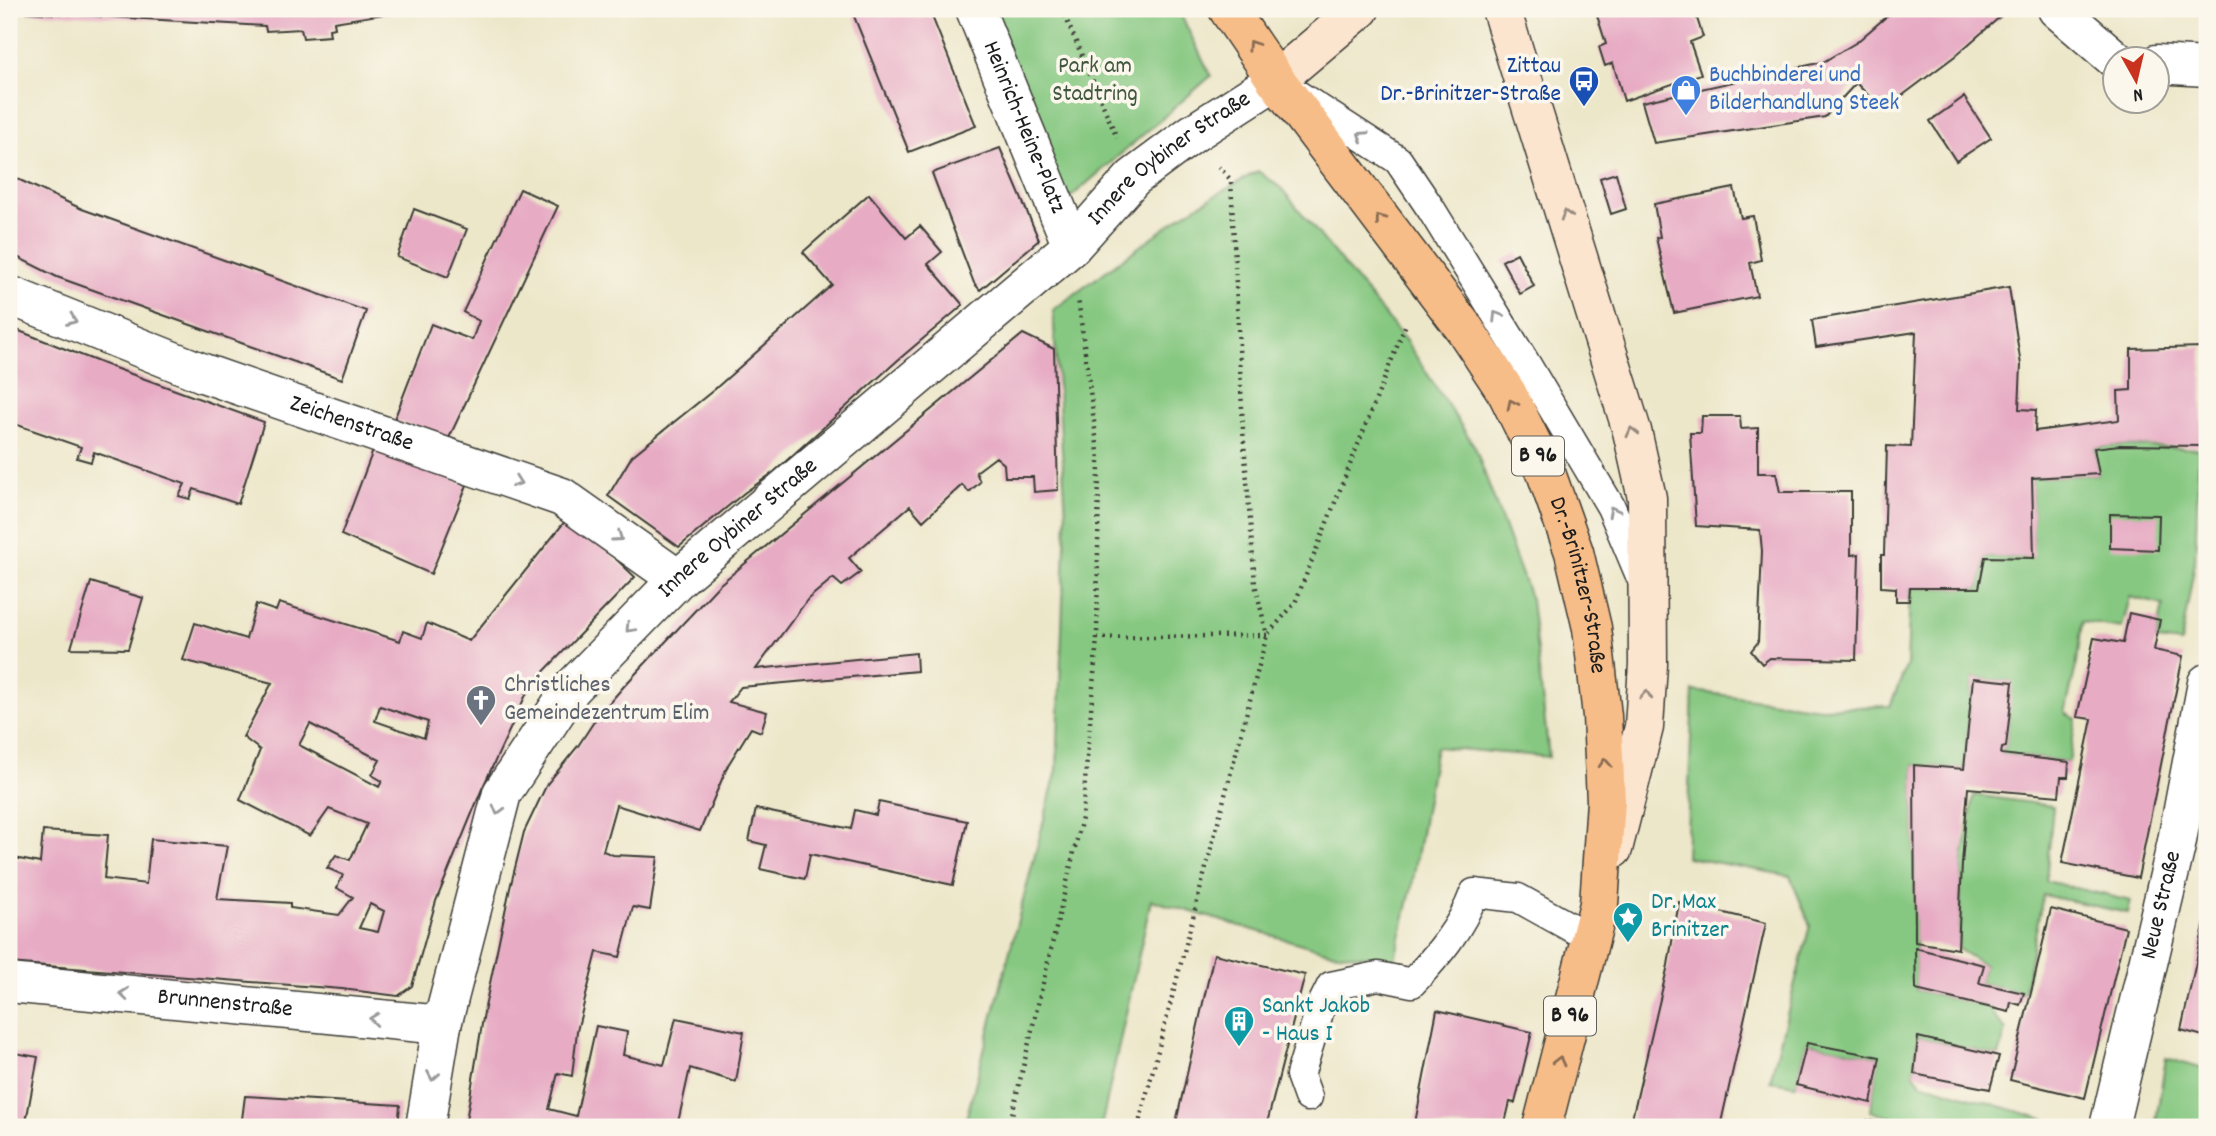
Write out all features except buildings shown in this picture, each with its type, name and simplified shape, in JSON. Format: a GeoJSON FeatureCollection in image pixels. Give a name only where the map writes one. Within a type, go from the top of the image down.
{"type":"FeatureCollection","features":[{"type":"Feature","properties":{"kind":"main road","name":"B 96"},"geometry":{"type":"LineString","coordinates":[[1228,9],[1276,80]]}},
{"type":"Feature","properties":{"kind":"main road"},"geometry":{"type":"LineString","coordinates":[[1276,80],[1360,9]]}},
{"type":"Feature","properties":{"kind":"main road"},"geometry":{"type":"LineString","coordinates":[[1501,9],[1632,431],[1647,498],[1648,664],[1644,727],[1594,921]]}},
{"type":"Feature","properties":{"kind":"main road","name":"Dr.-Brinitzer-Straße"},"geometry":{"type":"LineString","coordinates":[[1276,80],[1465,328],[1507,393],[1545,470],[1574,552],[1592,628],[1602,716],[1606,801],[1594,921],[1542,1127]]}},
{"type":"Feature","properties":{"kind":"street","name":"Heinrich-Heine-Platz"},"geometry":{"type":"LineString","coordinates":[[975,9],[1072,246]]}},
{"type":"Feature","properties":{"kind":"street"},"geometry":{"type":"LineString","coordinates":[[2057,9],[2100,46]]}},
{"type":"Feature","properties":{"kind":"street"},"geometry":{"type":"LineString","coordinates":[[2170,67],[2206,76]]}},
{"type":"Feature","properties":{"kind":"street","name":"Innere Oybiner Straße"},"geometry":{"type":"LineString","coordinates":[[425,1127],[442,1025],[502,793],[571,689],[678,579],[1072,246],[1133,178],[1192,134],[1276,80]]}},
{"type":"Feature","properties":{"kind":"street","name":"Zeichenstraße"},"geometry":{"type":"LineString","coordinates":[[9,295],[203,373],[562,497],[678,579]]}},
{"type":"Feature","properties":{"kind":"street","name":"Neue Straße"},"geometry":{"type":"LineString","coordinates":[[2109,1127],[2192,846],[2207,683]]}},
{"type":"Feature","properties":{"kind":"street","name":"Brunnenstraße"},"geometry":{"type":"LineString","coordinates":[[9,983],[442,1025]]}},
{"type":"Feature","properties":{"kind":"lane"},"geometry":{"type":"LineString","coordinates":[[1276,80],[1398,160],[1527,365],[1611,507],[1631,548],[1648,597]]}},
{"type":"Feature","properties":{"kind":"lane"},"geometry":{"type":"LineString","coordinates":[[1308,1097],[1300,1075],[1321,1006],[1331,986],[1378,976],[1412,983],[1446,947],[1466,914],[1474,893],[1518,898],[1594,921]]}},
{"type":"Feature","properties":{"kind":"path"},"geometry":{"type":"LineString","coordinates":[[1062,9],[1133,178]]}},
{"type":"Feature","properties":{"kind":"path"},"geometry":{"type":"LineString","coordinates":[[1138,1127],[1267,635],[1254,571],[1243,430],[1231,180],[1192,134]]}},
{"type":"Feature","properties":{"kind":"path"},"geometry":{"type":"LineString","coordinates":[[1010,1127],[1082,818],[1097,638],[1099,460],[1072,246]]}},
{"type":"Feature","properties":{"kind":"path"},"geometry":{"type":"LineString","coordinates":[[1097,638],[1267,635],[1295,603],[1425,278]]}},
{"type":"Feature","properties":{"kind":"green space","name":"Park am Stadtring"},"geometry":{"type":"Polygon","coordinates":[[[986,9],[1178,9],[1211,76],[1064,203],[986,9]]]}},
{"type":"Feature","properties":{"kind":"green space"},"geometry":{"type":"Polygon","coordinates":[[[1258,171],[1282,189],[1406,341],[1475,447],[1531,600],[1549,757],[1436,747],[1412,886],[1395,959],[1329,952],[1151,900],[1101,1127],[964,1127],[1057,770],[1066,515],[1053,310],[1188,211],[1258,171]]]}},
{"type":"Feature","properties":{"kind":"green space"},"geometry":{"type":"Polygon","coordinates":[[[2119,445],[2199,449],[2195,562],[2181,643],[2156,640],[2163,605],[2130,597],[2122,628],[2082,622],[2077,662],[2065,713],[2076,719],[2069,762],[2001,754],[2002,748],[2006,747],[2012,682],[1973,678],[1964,769],[1914,765],[1916,990],[1990,1007],[2006,1030],[1999,1056],[1918,1037],[1914,1074],[1921,1083],[2071,1127],[1907,1127],[1910,1122],[1870,1111],[1879,1057],[1807,1043],[1796,1085],[1770,1081],[1810,925],[1790,876],[1686,857],[1693,691],[1820,708],[1890,706],[1907,665],[1910,588],[1979,588],[1985,557],[2033,558],[2032,478],[2098,474],[2094,448],[2119,445]]]}},
{"type":"Feature","properties":{"kind":"green space"},"geometry":{"type":"Polygon","coordinates":[[[1974,795],[2053,806],[2046,881],[2131,901],[2128,913],[2043,895],[2024,993],[1979,983],[1984,965],[1958,949],[1962,864],[1974,795]]]}},
{"type":"Feature","properties":{"kind":"green space"},"geometry":{"type":"Polygon","coordinates":[[[2166,1058],[2207,1070],[2207,1127],[2155,1127],[2166,1058]]]}},
{"type":"Feature","properties":{"kind":"place","name":"Zittau Dr.-Brinitzer-Straße"},"geometry":{"type":"Point","coordinates":[1584,108]}},
{"type":"Feature","properties":{"kind":"place","name":"Buchbinderei und Bilderhandlung Steek"},"geometry":{"type":"Point","coordinates":[1686,117]}},
{"type":"Feature","properties":{"kind":"place","name":"Christliches Gemeindezentrum Elim"},"geometry":{"type":"Point","coordinates":[481,727]}},
{"type":"Feature","properties":{"kind":"place","name":"Dr. Max Brinitzer"},"geometry":{"type":"Point","coordinates":[1628,944]}},
{"type":"Feature","properties":{"kind":"place","name":"Sankt Jakob - Haus I"},"geometry":{"type":"Point","coordinates":[1239,1048]}}]}
